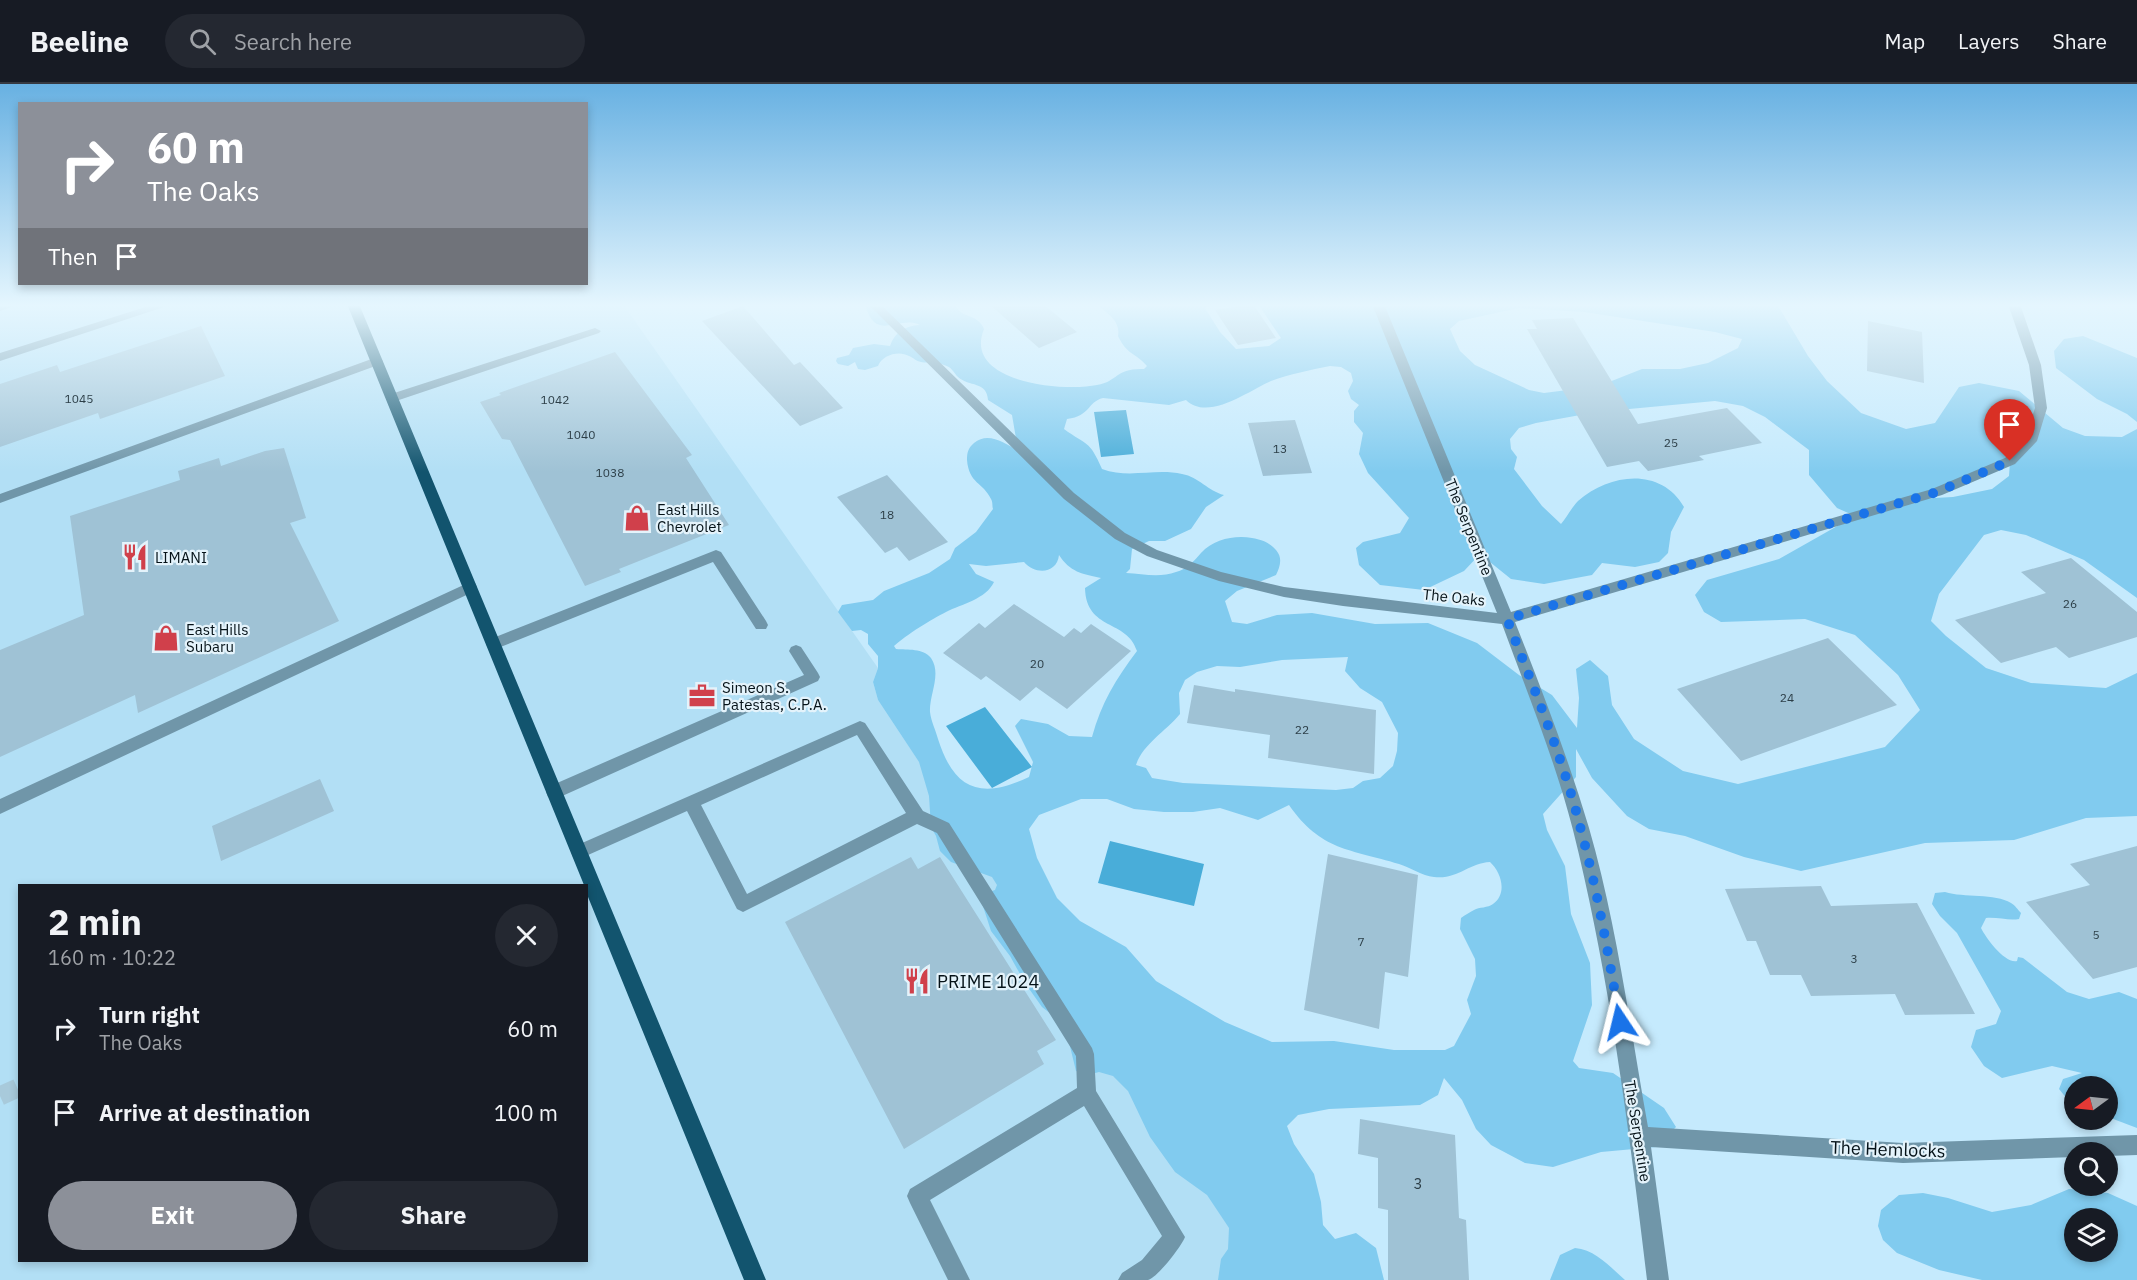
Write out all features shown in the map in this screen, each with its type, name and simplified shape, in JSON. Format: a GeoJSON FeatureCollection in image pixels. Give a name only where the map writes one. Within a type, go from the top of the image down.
{"type":"FeatureCollection","features":[{"type":"Feature","properties":{"kind":"main road"},"geometry":{"type":"LineString","coordinates":[[377,361],[755,1280]]}},
{"type":"Feature","properties":{"kind":"street"},"geometry":{"type":"LineString","coordinates":[[392,398],[508,360]]}},
{"type":"Feature","properties":{"kind":"street","name":"The Oaks"},"geometry":{"type":"LineString","coordinates":[[931,360],[1069,496],[1120,536],[1152,553],[1219,576],[1284,592],[1343,601],[1507,619],[1937,492],[2010,461],[2031,441],[2041,408],[2033,360]]}},
{"type":"Feature","properties":{"kind":"street","name":"The Serpentine"},"geometry":{"type":"LineString","coordinates":[[1401,360],[1507,619],[1549,729],[1581,829],[1604,932],[1640,1136],[1658,1280]]}},
{"type":"Feature","properties":{"kind":"street"},"geometry":{"type":"LineString","coordinates":[[0,498],[377,361]]}},
{"type":"Feature","properties":{"kind":"street"},"geometry":{"type":"LineString","coordinates":[[493,644],[716,555],[761,625]]}},
{"type":"Feature","properties":{"kind":"street"},"geometry":{"type":"LineString","coordinates":[[0,807],[470,587]]}},
{"type":"Feature","properties":{"kind":"street"},"geometry":{"type":"LineString","coordinates":[[554,792],[813,677],[796,651]]}},
{"type":"Feature","properties":{"kind":"street"},"geometry":{"type":"LineString","coordinates":[[579,852],[860,727],[917,816],[943,828],[1085,1054],[1087,1092],[1175,1237],[1149,1267],[1129,1280]]}},
{"type":"Feature","properties":{"kind":"street"},"geometry":{"type":"LineString","coordinates":[[691,802],[742,904],[917,816]]}},
{"type":"Feature","properties":{"kind":"street"},"geometry":{"type":"LineString","coordinates":[[959,1280],[917,1196],[1087,1092]]}},
{"type":"Feature","properties":{"kind":"street","name":"The Hemlocks"},"geometry":{"type":"LineString","coordinates":[[1640,1136],[1904,1153],[2137,1145]]}},
{"type":"Feature","properties":{"kind":"shaded area"},"geometry":{"type":"Polygon","coordinates":[[[0,360],[662,360],[878,668],[873,682],[878,700],[1264,1280],[0,1280],[0,360]]]}},
{"type":"Feature","properties":{"kind":"shaded area"},"geometry":{"type":"Polygon","coordinates":[[[882,360],[878,366],[865,370],[858,369],[855,362],[848,366],[838,364],[836,361],[882,360]]]}},
{"type":"Feature","properties":{"kind":"shaded area"},"geometry":{"type":"Polygon","coordinates":[[[915,360],[987,360],[1001,372],[1020,380],[1041,385],[1082,387],[1110,381],[1128,371],[1144,369],[1147,366],[1140,360],[1469,360],[1475,365],[1529,390],[1544,393],[1599,386],[1642,369],[1680,369],[1714,360],[1811,360],[1827,381],[1861,413],[1906,429],[1935,423],[1959,387],[1979,383],[2019,391],[2063,428],[2085,436],[2122,437],[2137,429],[2137,598],[2084,560],[2026,535],[2001,530],[1984,535],[1939,594],[1931,621],[1986,668],[2031,683],[2106,688],[2137,673],[2137,816],[2086,818],[2014,840],[1925,843],[1801,871],[1744,857],[1685,836],[1649,829],[1627,816],[1592,778],[1576,749],[1576,777],[1543,814],[1547,830],[1565,866],[1571,914],[1590,963],[1592,1005],[1573,1061],[1579,1068],[1613,1073],[1664,1108],[1676,1127],[1656,1147],[1601,1152],[1553,1167],[1525,1163],[1491,1145],[1476,1129],[1462,1100],[1444,1078],[1438,1095],[1420,1105],[1329,1109],[1298,1115],[1287,1126],[1294,1144],[1314,1174],[1321,1202],[1323,1225],[1335,1239],[1356,1233],[1376,1248],[1384,1280],[1218,1280],[1221,1259],[1228,1249],[1229,1228],[1207,1195],[1175,1172],[1150,1137],[1128,1091],[1113,1076],[1099,1072],[1088,1075],[1076,1071],[1066,1030],[1060,1021],[1042,1007],[1010,956],[991,931],[982,903],[986,893],[995,890],[997,885],[992,877],[951,862],[940,851],[931,827],[929,796],[919,762],[878,700],[873,682],[878,668],[878,656],[868,644],[868,634],[861,630],[852,631],[838,612],[842,605],[873,600],[884,591],[929,573],[950,559],[955,548],[976,532],[993,509],[988,493],[970,474],[967,460],[969,449],[979,440],[990,438],[1018,450],[1012,415],[988,400],[987,394],[981,387],[962,380],[947,366],[915,360]],[[1330,366],[1271,381],[1241,397],[1217,406],[1206,408],[1195,406],[1186,400],[1169,405],[1103,398],[1080,415],[1067,419],[1064,429],[1090,448],[1102,469],[1122,473],[1172,472],[1182,474],[1224,495],[1206,507],[1191,529],[1165,541],[1149,541],[1132,549],[1130,569],[1126,573],[1170,574],[1187,567],[1206,548],[1218,541],[1239,537],[1262,541],[1271,545],[1278,553],[1279,569],[1276,575],[1237,591],[1225,601],[1232,622],[1247,624],[1277,615],[1312,613],[1375,624],[1428,623],[1477,643],[1519,675],[1552,695],[1577,728],[1579,698],[1576,669],[1590,660],[1608,676],[1612,705],[1634,739],[1683,771],[1738,784],[1885,747],[1920,710],[1898,675],[1855,635],[1805,619],[1721,622],[1704,612],[1695,595],[1707,580],[1779,559],[1855,516],[1837,508],[1809,475],[1809,450],[1765,417],[1743,406],[1715,401],[1597,412],[1536,423],[1519,428],[1510,439],[1511,449],[1517,457],[1514,469],[1542,506],[1561,524],[1578,501],[1605,484],[1620,480],[1634,478],[1649,480],[1662,485],[1674,494],[1684,507],[1671,532],[1668,553],[1659,562],[1635,567],[1602,563],[1592,575],[1544,584],[1511,579],[1480,554],[1464,571],[1424,590],[1380,585],[1359,565],[1356,548],[1363,542],[1400,533],[1409,518],[1368,473],[1359,454],[1363,433],[1354,422],[1354,411],[1359,405],[1351,399],[1348,391],[1353,381],[1351,373],[1341,367],[1330,366]],[[2010,462],[1916,499],[1953,497],[1992,489],[2009,476],[2010,462]],[[1059,555],[1054,566],[1045,571],[1034,569],[1024,562],[986,566],[969,564],[976,574],[994,582],[990,588],[980,597],[927,623],[894,646],[896,649],[920,651],[931,658],[935,671],[930,705],[932,722],[952,770],[961,780],[972,786],[983,789],[997,788],[1029,777],[1033,762],[1015,726],[1021,719],[1048,724],[1069,736],[1092,737],[1110,692],[1137,651],[1125,634],[1099,618],[1087,602],[1085,588],[1101,578],[1077,571],[1063,561],[1059,555]],[[1348,657],[1282,660],[1240,667],[1217,666],[1197,672],[1185,680],[1179,693],[1180,714],[1149,744],[1136,765],[1146,768],[1152,778],[1183,783],[1336,790],[1353,788],[1363,781],[1380,778],[1393,766],[1398,733],[1382,702],[1360,688],[1345,671],[1348,657]],[[1081,799],[1039,815],[1029,829],[1037,858],[1057,898],[1080,921],[1126,947],[1156,981],[1225,1022],[1272,1042],[1334,1041],[1394,1050],[1445,1050],[1454,1046],[1471,1014],[1467,1000],[1476,976],[1475,959],[1460,929],[1461,918],[1476,909],[1491,905],[1498,899],[1502,889],[1500,877],[1490,862],[1450,876],[1430,876],[1399,864],[1351,851],[1325,840],[1313,832],[1289,805],[1258,820],[1220,808],[1193,812],[1164,812],[1134,809],[1107,799],[1081,799]]]}},
{"type":"Feature","properties":{"kind":"shaded area"},"geometry":{"type":"Polygon","coordinates":[[[2055,360],[2137,360],[2137,422],[2127,414],[2097,399],[2056,368],[2055,360]]]}},
{"type":"Feature","properties":{"kind":"shaded area"},"geometry":{"type":"Polygon","coordinates":[[[1126,410],[1134,454],[1101,457],[1094,412],[1126,410]]]}},
{"type":"Feature","properties":{"kind":"shaded area"},"geometry":{"type":"Polygon","coordinates":[[[985,707],[1032,767],[992,788],[946,726],[985,707]]]}},
{"type":"Feature","properties":{"kind":"shaded area"},"geometry":{"type":"Polygon","coordinates":[[[1110,841],[1204,864],[1194,906],[1098,883],[1110,841]]]}},
{"type":"Feature","properties":{"kind":"shaded area"},"geometry":{"type":"Polygon","coordinates":[[[1945,892],[1997,898],[2014,905],[2021,913],[2019,919],[1986,918],[1981,928],[1983,932],[1991,944],[2007,959],[2017,961],[2018,957],[2023,958],[2067,992],[2089,999],[2119,992],[2137,999],[2137,1128],[2118,1121],[2118,1076],[2072,1076],[2082,1073],[2052,1066],[2002,1078],[1984,1066],[1971,1047],[1976,1030],[1996,1024],[2001,1011],[1957,933],[1932,904],[1935,893],[1945,892]]]}},
{"type":"Feature","properties":{"kind":"shaded area"},"geometry":{"type":"Polygon","coordinates":[[[2064,1079],[2064,1095],[2059,1089],[2064,1079]]]}},
{"type":"Feature","properties":{"kind":"shaded area"},"geometry":{"type":"Polygon","coordinates":[[[2064,1191],[2064,1196],[2115,1196],[2137,1206],[2137,1280],[1982,1280],[1939,1270],[1897,1253],[1883,1240],[1878,1226],[1881,1210],[1899,1195],[1923,1193],[1948,1198],[1992,1212],[2031,1205],[2064,1191]]]}},
{"type":"Feature","properties":{"kind":"shaded area"},"geometry":{"type":"Polygon","coordinates":[[[1575,1248],[1590,1252],[1625,1280],[1550,1280],[1560,1255],[1575,1248]]]}},
{"type":"Feature","properties":{"kind":"building"},"geometry":{"type":"Polygon","coordinates":[[[97,360],[217,360],[225,376],[100,419],[98,413],[0,447],[0,384],[57,365],[60,372],[97,360]]]}},
{"type":"Feature","properties":{"kind":"building"},"geometry":{"type":"Polygon","coordinates":[[[593,360],[621,360],[692,455],[686,458],[729,525],[619,569],[621,572],[585,586],[510,440],[502,439],[480,402],[501,395],[499,393],[593,360]]]}},
{"type":"Feature","properties":{"kind":"building"},"geometry":{"type":"Polygon","coordinates":[[[738,360],[790,360],[794,365],[800,362],[843,408],[800,426],[738,360]]]}},
{"type":"Feature","properties":{"kind":"building"},"geometry":{"type":"Polygon","coordinates":[[[1545,360],[1599,360],[1638,424],[1727,408],[1762,443],[1699,456],[1704,460],[1648,471],[1639,461],[1607,467],[1545,360]]]}},
{"type":"Feature","properties":{"kind":"building"},"geometry":{"type":"Polygon","coordinates":[[[1867,360],[1923,360],[1924,383],[1867,371],[1867,360]]]}},
{"type":"Feature","properties":{"kind":"building"},"geometry":{"type":"Polygon","coordinates":[[[1295,420],[1312,473],[1263,476],[1248,423],[1295,420]]]}},
{"type":"Feature","properties":{"kind":"building","name":"East Hills Subaru"},"geometry":{"type":"Polygon","coordinates":[[[284,448],[306,518],[290,523],[339,621],[138,713],[135,695],[0,757],[0,650],[84,615],[70,516],[180,480],[178,471],[219,458],[221,466],[265,451],[284,448]]]}},
{"type":"Feature","properties":{"kind":"building"},"geometry":{"type":"Polygon","coordinates":[[[887,475],[948,542],[909,561],[897,547],[885,553],[837,497],[887,475]]]}},
{"type":"Feature","properties":{"kind":"building"},"geometry":{"type":"Polygon","coordinates":[[[2071,558],[2137,612],[2137,637],[2069,658],[2056,647],[2001,663],[1955,620],[2046,593],[2021,572],[2071,558]]]}},
{"type":"Feature","properties":{"kind":"building"},"geometry":{"type":"Polygon","coordinates":[[[1014,604],[1064,637],[1074,628],[1081,633],[1091,624],[1131,651],[1067,709],[1036,687],[1020,701],[986,676],[981,680],[943,653],[979,623],[985,628],[1014,604]]]}},
{"type":"Feature","properties":{"kind":"building"},"geometry":{"type":"Polygon","coordinates":[[[1828,638],[1897,705],[1741,761],[1677,689],[1828,638]]]}},
{"type":"Feature","properties":{"kind":"building"},"geometry":{"type":"Polygon","coordinates":[[[1194,685],[1376,710],[1374,774],[1268,758],[1270,735],[1187,723],[1194,685]]]}},
{"type":"Feature","properties":{"kind":"building"},"geometry":{"type":"Polygon","coordinates":[[[320,779],[334,811],[221,861],[212,826],[320,779]]]}},
{"type":"Feature","properties":{"kind":"building"},"geometry":{"type":"Polygon","coordinates":[[[2137,846],[2137,967],[2093,979],[2026,902],[2090,885],[2070,864],[2137,846]]]}},
{"type":"Feature","properties":{"kind":"building"},"geometry":{"type":"Polygon","coordinates":[[[1328,854],[1418,875],[1408,977],[1385,972],[1379,1029],[1304,1010],[1328,854]]]}},
{"type":"Feature","properties":{"kind":"building","name":"PRIME 1024"},"geometry":{"type":"Polygon","coordinates":[[[911,857],[918,869],[940,857],[1056,1040],[1037,1051],[1044,1064],[904,1149],[785,922],[911,857]]]}},
{"type":"Feature","properties":{"kind":"building"},"geometry":{"type":"Polygon","coordinates":[[[1821,886],[1831,906],[1917,903],[1975,1014],[1905,1015],[1895,994],[1811,996],[1801,975],[1770,975],[1756,941],[1747,941],[1725,889],[1821,886]]]}},
{"type":"Feature","properties":{"kind":"building"},"geometry":{"type":"Polygon","coordinates":[[[1360,1119],[1455,1135],[1459,1218],[1466,1220],[1469,1280],[1388,1280],[1388,1210],[1378,1208],[1378,1158],[1358,1154],[1360,1119]]]}},
{"type":"Feature","properties":{"kind":"tunnel"},"geometry":{"type":"LineString","coordinates":[[0,1096],[18,1088]]}},
{"type":"Feature","properties":{"kind":"place","name":"East Hills Chevrolet"},"geometry":{"type":"Point","coordinates":[637,518]}},
{"type":"Feature","properties":{"kind":"place","name":"LIMANI"},"geometry":{"type":"Point","coordinates":[135,557]}},
{"type":"Feature","properties":{"kind":"place","name":"East Hills Subaru"},"geometry":{"type":"Point","coordinates":[166,638]}},
{"type":"Feature","properties":{"kind":"place","name":"Simeon S. Patestas, C.P.A."},"geometry":{"type":"Point","coordinates":[702,696]}},
{"type":"Feature","properties":{"kind":"place","name":"PRIME 1024"},"geometry":{"type":"Point","coordinates":[917,981]}},
{"type":"Feature","properties":{"kind":"route"},"geometry":{"type":"LineString","coordinates":[[1620,1022],[1604,932],[1581,829],[1549,729],[1507,619],[1937,492],[2010,461]]}}]}
